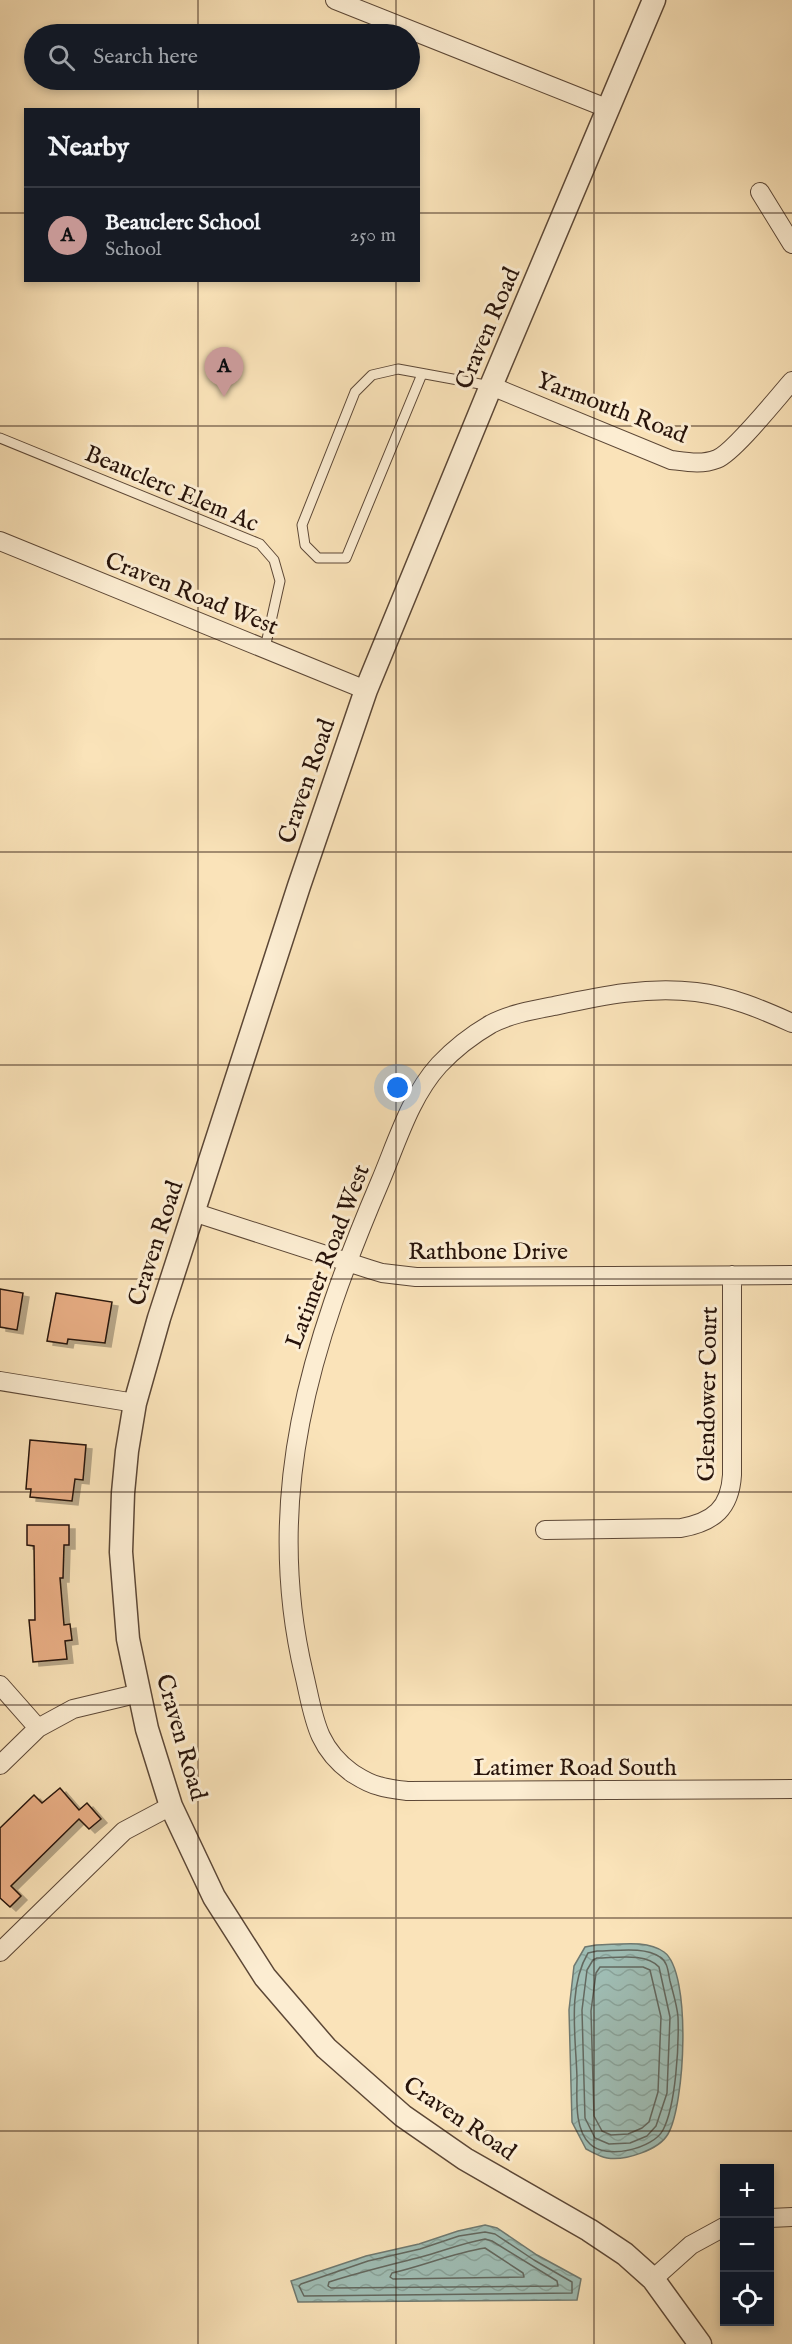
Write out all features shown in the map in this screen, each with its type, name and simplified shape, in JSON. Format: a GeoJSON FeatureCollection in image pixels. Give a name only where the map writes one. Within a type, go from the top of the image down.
{"type":"FeatureCollection","features":[{"type":"Feature","properties":{"kind":"street"},"geometry":{"type":"LineString","coordinates":[[335,0],[395,24]]}},
{"type":"Feature","properties":{"kind":"street","name":"Craven Road"},"geometry":{"type":"LineString","coordinates":[[654,0],[366,690],[299,886],[159,1318],[135,1403],[127,1451],[121,1552],[128,1639],[147,1728],[171,1806],[214,1897],[265,1977],[326,2048],[403,2116],[465,2159],[590,2230],[625,2254],[652,2279],[700,2344]]}},
{"type":"Feature","properties":{"kind":"street"},"geometry":{"type":"LineString","coordinates":[[420,34],[609,109]]}},
{"type":"Feature","properties":{"kind":"street"},"geometry":{"type":"LineString","coordinates":[[760,192],[792,244]]}},
{"type":"Feature","properties":{"kind":"street","name":"Yarmouth Road"},"geometry":{"type":"LineString","coordinates":[[491,386],[671,460],[696,464],[719,458],[733,447],[792,381]]}},
{"type":"Feature","properties":{"kind":"street","name":"Craven Road West"},"geometry":{"type":"LineString","coordinates":[[0,541],[366,690]]}},
{"type":"Feature","properties":{"kind":"street","name":"Latimer Road West"},"geometry":{"type":"LineString","coordinates":[[361,1779],[342,1765],[327,1749],[317,1728],[297,1645],[288,1582],[289,1510],[296,1442],[311,1369],[346,1262],[415,1098],[438,1066],[465,1042],[493,1023],[523,1012],[615,993],[674,990],[728,998],[792,1023]]}},
{"type":"Feature","properties":{"kind":"street","name":"Rathbone Drive"},"geometry":{"type":"LineString","coordinates":[[193,1212],[382,1273],[416,1277],[792,1275]]}},
{"type":"Feature","properties":{"kind":"street","name":"Glendower Court"},"geometry":{"type":"LineString","coordinates":[[545,1530],[695,1526],[720,1510],[728,1500],[732,1475],[732,1275]]}},
{"type":"Feature","properties":{"kind":"street"},"geometry":{"type":"LineString","coordinates":[[0,1381],[135,1403]]}},
{"type":"Feature","properties":{"kind":"street"},"geometry":{"type":"LineString","coordinates":[[0,1685],[38,1728]]}},
{"type":"Feature","properties":{"kind":"street"},"geometry":{"type":"LineString","coordinates":[[0,1765],[38,1728],[73,1708],[140,1693]]}},
{"type":"Feature","properties":{"kind":"street","name":"Latimer Road South"},"geometry":{"type":"LineString","coordinates":[[361,1779],[378,1786],[408,1791],[792,1789]]}},
{"type":"Feature","properties":{"kind":"street"},"geometry":{"type":"LineString","coordinates":[[0,1952],[124,1831],[171,1806]]}},
{"type":"Feature","properties":{"kind":"street"},"geometry":{"type":"LineString","coordinates":[[774,2218],[792,2217]]}},
{"type":"Feature","properties":{"kind":"street"},"geometry":{"type":"LineString","coordinates":[[652,2279],[691,2245],[720,2229]]}},
{"type":"Feature","properties":{"kind":"lane"},"geometry":{"type":"LineString","coordinates":[[422,374],[346,558],[318,558],[305,545],[302,525],[355,392],[372,375],[398,369],[491,386]]}},
{"type":"Feature","properties":{"kind":"lane","name":"Beauclerc Elem Ac"},"geometry":{"type":"LineString","coordinates":[[0,438],[260,544],[274,560],[280,581],[265,648]]}},
{"type":"Feature","properties":{"kind":"water"},"geometry":{"type":"Polygon","coordinates":[[[640,1944],[657,1948],[664,1952],[673,1964],[679,1985],[682,2011],[682,2069],[674,2119],[664,2140],[641,2153],[623,2158],[604,2157],[586,2149],[572,2122],[569,2010],[574,1966],[585,1947],[640,1944]]]}},
{"type":"Feature","properties":{"kind":"water"},"geometry":{"type":"Polygon","coordinates":[[[485,2225],[497,2228],[537,2255],[581,2279],[577,2300],[298,2302],[291,2281],[366,2256],[485,2225]]]}},
{"type":"Feature","properties":{"kind":"building"},"geometry":{"type":"Polygon","coordinates":[[[0,1289],[23,1293],[17,1330],[0,1327],[0,1289]]]}},
{"type":"Feature","properties":{"kind":"building"},"geometry":{"type":"Polygon","coordinates":[[[56,1293],[112,1302],[105,1343],[68,1339],[67,1344],[47,1341],[56,1293]]]}},
{"type":"Feature","properties":{"kind":"building"},"geometry":{"type":"Polygon","coordinates":[[[30,1440],[86,1445],[83,1480],[75,1479],[72,1501],[30,1497],[31,1489],[26,1489],[30,1440]]]}},
{"type":"Feature","properties":{"kind":"building"},"geometry":{"type":"Polygon","coordinates":[[[27,1525],[69,1525],[69,1545],[64,1545],[63,1578],[60,1578],[64,1625],[70,1624],[72,1640],[65,1641],[67,1659],[33,1662],[29,1620],[35,1620],[34,1546],[27,1545],[27,1525]]]}},
{"type":"Feature","properties":{"kind":"building"},"geometry":{"type":"Polygon","coordinates":[[[60,1788],[79,1810],[87,1803],[101,1819],[89,1829],[79,1819],[11,1886],[21,1896],[10,1907],[0,1898],[0,1828],[34,1795],[42,1803],[60,1788]]]}},
{"type":"Feature","properties":{"kind":"place","name":"Beauclerc School"},"geometry":{"type":"Point","coordinates":[224,397]}}]}
